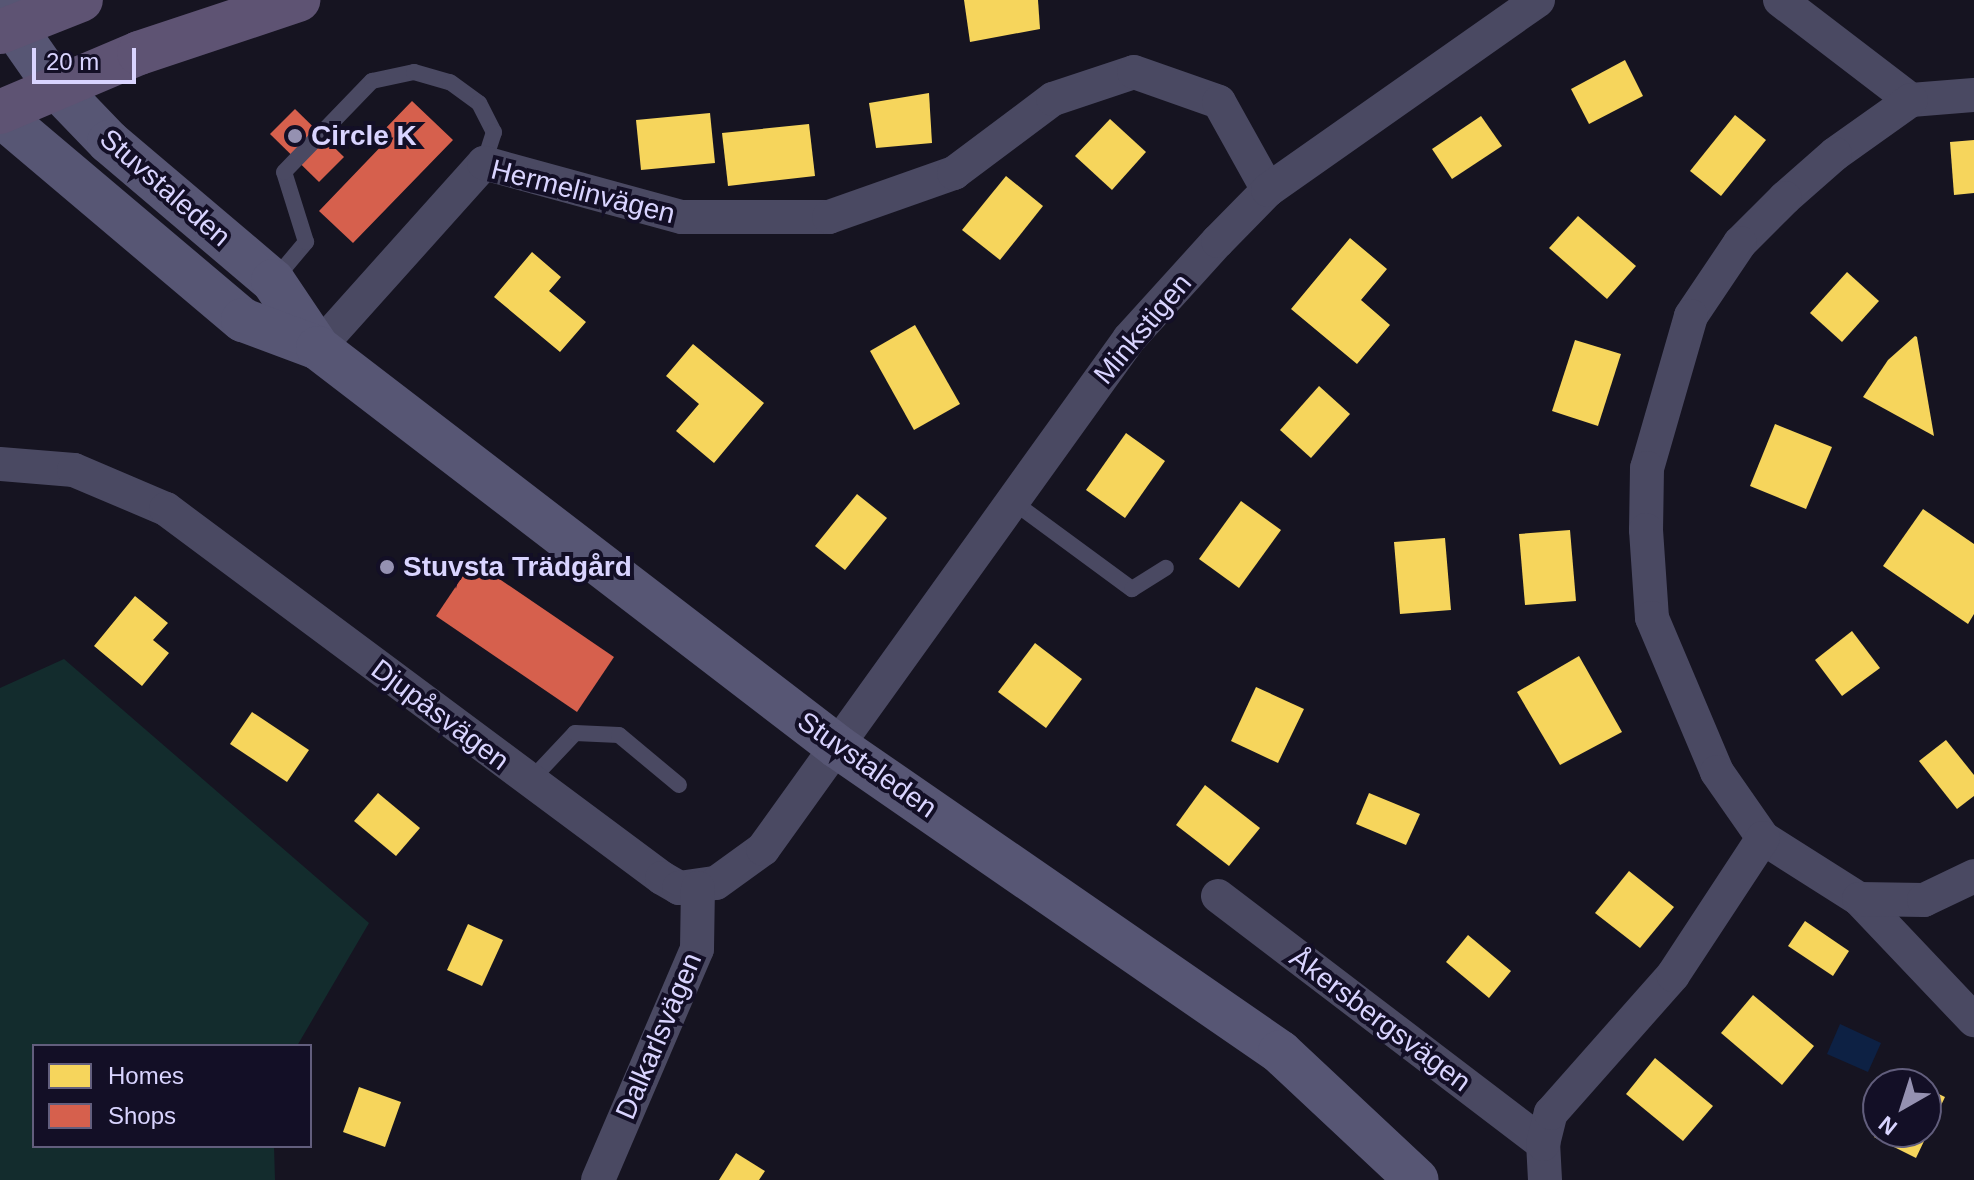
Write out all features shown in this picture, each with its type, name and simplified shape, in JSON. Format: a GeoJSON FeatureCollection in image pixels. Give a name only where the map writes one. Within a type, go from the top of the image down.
{"type":"FeatureCollection","features":[{"type":"Feature","properties":{"kind":"main road"},"geometry":{"type":"LineString","coordinates":[[4,22],[81,0]]}},
{"type":"Feature","properties":{"kind":"main road"},"geometry":{"type":"LineString","coordinates":[[0,113],[56,87],[219,23],[298,0]]}},
{"type":"Feature","properties":{"kind":"street","name":"Minkstigen"},"geometry":{"type":"LineString","coordinates":[[838,747],[1129,339],[1268,190],[1538,0]]}},
{"type":"Feature","properties":{"kind":"street"},"geometry":{"type":"LineString","coordinates":[[1780,0],[1911,100]]}},
{"type":"Feature","properties":{"kind":"street","name":"Stuvstaleden"},"geometry":{"type":"LineString","coordinates":[[4,22],[56,87],[109,142],[273,281],[318,348]]}},
{"type":"Feature","properties":{"kind":"street","name":"Hermelinvägen"},"geometry":{"type":"LineString","coordinates":[[318,348],[484,163],[682,217],[829,217],[954,173],[1053,99],[1134,72],[1219,102],[1268,190]]}},
{"type":"Feature","properties":{"kind":"street"},"geometry":{"type":"LineString","coordinates":[[1974,95],[1911,100],[1835,154],[1740,243],[1691,316],[1647,468],[1652,618],[1717,772],[1763,838],[1859,899],[1974,1020]]}},
{"type":"Feature","properties":{"kind":"street","name":"Stuvstaleden"},"geometry":{"type":"LineString","coordinates":[[0,113],[243,320],[318,348],[838,747],[1280,1052],[1417,1180]]}},
{"type":"Feature","properties":{"kind":"street","name":"Djupåsvägen"},"geometry":{"type":"LineString","coordinates":[[0,464],[74,470],[166,509],[662,878],[679,888],[698,888]]}},
{"type":"Feature","properties":{"kind":"street"},"geometry":{"type":"LineString","coordinates":[[698,888],[716,883],[763,849],[838,747]]}},
{"type":"Feature","properties":{"kind":"street"},"geometry":{"type":"LineString","coordinates":[[1545,1180],[1543,1144],[1551,1113],[1673,975],[1763,838]]}},
{"type":"Feature","properties":{"kind":"street"},"geometry":{"type":"LineString","coordinates":[[1859,899],[1924,900],[1974,876]]}},
{"type":"Feature","properties":{"kind":"street","name":"Dalkarlsvägen"},"geometry":{"type":"LineString","coordinates":[[598,1180],[697,949],[698,888]]}},
{"type":"Feature","properties":{"kind":"street","name":"Åkersbergsvägen"},"geometry":{"type":"LineString","coordinates":[[1218,896],[1543,1144]]}},
{"type":"Feature","properties":{"kind":"lane"},"geometry":{"type":"LineString","coordinates":[[273,281],[306,242],[284,172],[372,81],[414,72],[460,89],[479,103],[494,132],[484,163]]}},
{"type":"Feature","properties":{"kind":"lane"},"geometry":{"type":"LineString","coordinates":[[1012,501],[1132,589],[1166,568]]}},
{"type":"Feature","properties":{"kind":"lane"},"geometry":{"type":"LineString","coordinates":[[529,782],[575,733],[619,735],[679,785]]}},
{"type":"Feature","properties":{"kind":"green space"},"geometry":{"type":"Polygon","coordinates":[[[64,659],[369,923],[298,1044],[32,1044],[32,1148],[274,1148],[275,1180],[0,1180],[0,688],[64,659]]]}},
{"type":"Feature","properties":{"kind":"water"},"geometry":{"type":"Polygon","coordinates":[[[1840,1024],[1881,1043],[1870,1068],[1862,1069],[1827,1054],[1840,1024]]]}},
{"type":"Feature","properties":{"kind":"building: Homes"},"geometry":{"type":"Polygon","coordinates":[[[964,0],[1038,0],[1040,29],[970,42],[964,0]]]}},
{"type":"Feature","properties":{"kind":"building: Homes"},"geometry":{"type":"Polygon","coordinates":[[[1625,60],[1643,96],[1589,124],[1571,89],[1625,60]]]}},
{"type":"Feature","properties":{"kind":"building: Homes"},"geometry":{"type":"Polygon","coordinates":[[[929,93],[932,143],[876,148],[869,103],[929,93]]]}},
{"type":"Feature","properties":{"kind":"building: Homes"},"geometry":{"type":"Polygon","coordinates":[[[710,113],[715,163],[641,170],[636,120],[710,113]]]}},
{"type":"Feature","properties":{"kind":"building: Homes"},"geometry":{"type":"Polygon","coordinates":[[[1735,115],[1766,140],[1721,196],[1690,171],[1735,115]]]}},
{"type":"Feature","properties":{"kind":"building: Homes"},"geometry":{"type":"Polygon","coordinates":[[[1481,116],[1502,146],[1452,179],[1432,149],[1481,116]]]}},
{"type":"Feature","properties":{"kind":"building: Homes"},"geometry":{"type":"Polygon","coordinates":[[[1110,119],[1146,152],[1112,190],[1075,156],[1110,119]]]}},
{"type":"Feature","properties":{"kind":"building: Homes"},"geometry":{"type":"Polygon","coordinates":[[[809,124],[815,176],[728,186],[722,133],[809,124]]]}},
{"type":"Feature","properties":{"kind":"building: Homes"},"geometry":{"type":"Polygon","coordinates":[[[1974,140],[1974,193],[1954,195],[1950,142],[1974,140]]]}},
{"type":"Feature","properties":{"kind":"building: Homes"},"geometry":{"type":"Polygon","coordinates":[[[1006,176],[1043,206],[1000,260],[962,230],[1006,176]]]}},
{"type":"Feature","properties":{"kind":"building: Homes"},"geometry":{"type":"Polygon","coordinates":[[[1578,216],[1636,266],[1607,299],[1549,248],[1578,216]]]}},
{"type":"Feature","properties":{"kind":"building: Homes"},"geometry":{"type":"Polygon","coordinates":[[[1350,238],[1387,269],[1361,300],[1390,325],[1357,364],[1291,309],[1350,238]]]}},
{"type":"Feature","properties":{"kind":"building: Homes"},"geometry":{"type":"Polygon","coordinates":[[[532,252],[561,277],[549,291],[586,322],[560,352],[494,297],[532,252]]]}},
{"type":"Feature","properties":{"kind":"building: Homes"},"geometry":{"type":"Polygon","coordinates":[[[1847,272],[1879,301],[1842,342],[1810,313],[1847,272]]]}},
{"type":"Feature","properties":{"kind":"building: Homes"},"geometry":{"type":"Polygon","coordinates":[[[915,325],[960,404],[914,430],[870,351],[915,325]]]}},
{"type":"Feature","properties":{"kind":"building: Homes"},"geometry":{"type":"Polygon","coordinates":[[[1915,336],[1934,436],[1863,397],[1888,360],[1915,336]]]}},
{"type":"Feature","properties":{"kind":"building: Homes"},"geometry":{"type":"Polygon","coordinates":[[[1575,340],[1621,354],[1598,426],[1552,411],[1575,340]]]}},
{"type":"Feature","properties":{"kind":"building: Homes"},"geometry":{"type":"Polygon","coordinates":[[[693,344],[764,403],[714,463],[676,431],[699,404],[666,376],[693,344]]]}},
{"type":"Feature","properties":{"kind":"building: Homes"},"geometry":{"type":"Polygon","coordinates":[[[1319,386],[1350,414],[1311,458],[1280,430],[1319,386]]]}},
{"type":"Feature","properties":{"kind":"building: Homes"},"geometry":{"type":"Polygon","coordinates":[[[1775,424],[1832,447],[1806,509],[1750,486],[1775,424]]]}},
{"type":"Feature","properties":{"kind":"building: Homes"},"geometry":{"type":"Polygon","coordinates":[[[1126,433],[1165,461],[1125,518],[1086,490],[1126,433]]]}},
{"type":"Feature","properties":{"kind":"building: Homes"},"geometry":{"type":"Polygon","coordinates":[[[857,494],[887,518],[845,570],[815,546],[857,494]]]}},
{"type":"Feature","properties":{"kind":"building: Homes"},"geometry":{"type":"Polygon","coordinates":[[[1241,501],[1281,530],[1239,588],[1199,559],[1241,501]]]}},
{"type":"Feature","properties":{"kind":"building: Homes"},"geometry":{"type":"Polygon","coordinates":[[[1923,509],[1974,544],[1974,614],[1968,624],[1883,566],[1923,509]]]}},
{"type":"Feature","properties":{"kind":"building: Homes"},"geometry":{"type":"Polygon","coordinates":[[[1570,530],[1576,601],[1525,605],[1519,534],[1570,530]]]}},
{"type":"Feature","properties":{"kind":"building: Homes"},"geometry":{"type":"Polygon","coordinates":[[[1445,538],[1451,610],[1400,614],[1394,542],[1445,538]]]}},
{"type":"Feature","properties":{"kind":"building: Homes"},"geometry":{"type":"Polygon","coordinates":[[[135,596],[168,623],[153,640],[169,653],[142,686],[94,646],[135,596]]]}},
{"type":"Feature","properties":{"kind":"building: Homes"},"geometry":{"type":"Polygon","coordinates":[[[1852,631],[1880,668],[1842,696],[1815,660],[1852,631]]]}},
{"type":"Feature","properties":{"kind":"building: Homes"},"geometry":{"type":"Polygon","coordinates":[[[1035,643],[1082,679],[1046,728],[998,692],[1035,643]]]}},
{"type":"Feature","properties":{"kind":"building: Homes"},"geometry":{"type":"Polygon","coordinates":[[[1579,656],[1622,732],[1560,765],[1517,692],[1579,656]]]}},
{"type":"Feature","properties":{"kind":"building: Homes"},"geometry":{"type":"Polygon","coordinates":[[[1256,687],[1304,709],[1278,763],[1231,741],[1256,687]]]}},
{"type":"Feature","properties":{"kind":"building: Homes"},"geometry":{"type":"Polygon","coordinates":[[[252,712],[309,750],[287,782],[230,744],[252,712]]]}},
{"type":"Feature","properties":{"kind":"building: Homes"},"geometry":{"type":"Polygon","coordinates":[[[1946,740],[1974,775],[1974,796],[1957,809],[1919,761],[1946,740]]]}},
{"type":"Feature","properties":{"kind":"building: Homes"},"geometry":{"type":"Polygon","coordinates":[[[1205,785],[1260,828],[1229,866],[1176,825],[1205,785]]]}},
{"type":"Feature","properties":{"kind":"building: Homes"},"geometry":{"type":"Polygon","coordinates":[[[378,793],[420,828],[396,856],[354,821],[378,793]]]}},
{"type":"Feature","properties":{"kind":"building: Homes"},"geometry":{"type":"Polygon","coordinates":[[[1369,793],[1420,814],[1406,845],[1356,824],[1369,793]]]}},
{"type":"Feature","properties":{"kind":"building: Homes"},"geometry":{"type":"Polygon","coordinates":[[[1629,871],[1674,907],[1640,948],[1595,913],[1629,871]]]}},
{"type":"Feature","properties":{"kind":"building: Homes"},"geometry":{"type":"Polygon","coordinates":[[[1805,921],[1849,951],[1833,976],[1788,946],[1805,921]]]}},
{"type":"Feature","properties":{"kind":"building: Homes"},"geometry":{"type":"Polygon","coordinates":[[[468,924],[503,940],[482,986],[447,970],[468,924]]]}},
{"type":"Feature","properties":{"kind":"building: Homes"},"geometry":{"type":"Polygon","coordinates":[[[1468,935],[1511,971],[1489,998],[1446,962],[1468,935]]]}},
{"type":"Feature","properties":{"kind":"building: Homes"},"geometry":{"type":"Polygon","coordinates":[[[1753,995],[1814,1046],[1782,1085],[1721,1033],[1753,995]]]}},
{"type":"Feature","properties":{"kind":"building: Homes"},"geometry":{"type":"Polygon","coordinates":[[[1655,1058],[1713,1106],[1683,1141],[1626,1094],[1655,1058]]]}},
{"type":"Feature","properties":{"kind":"building: Homes"},"geometry":{"type":"Polygon","coordinates":[[[359,1087],[401,1102],[385,1147],[343,1132],[359,1087]]]}},
{"type":"Feature","properties":{"kind":"building: Homes"},"geometry":{"type":"Polygon","coordinates":[[[1896,1148],[1921,1148],[1916,1158],[1896,1148]]]}},
{"type":"Feature","properties":{"kind":"building: Homes"},"geometry":{"type":"Polygon","coordinates":[[[736,1153],[765,1171],[759,1180],[719,1180],[736,1153]]]}},
{"type":"Feature","properties":{"kind":"building: Shops"},"geometry":{"type":"Polygon","coordinates":[[[412,101],[453,140],[353,243],[319,211],[390,137],[383,131],[412,101]]]}},
{"type":"Feature","properties":{"kind":"building: Shops"},"geometry":{"type":"Polygon","coordinates":[[[295,109],[344,157],[319,182],[270,134],[295,109]]]}},
{"type":"Feature","properties":{"kind":"building: Shops"},"geometry":{"type":"Polygon","coordinates":[[[473,561],[614,657],[577,712],[436,616],[473,561]]]}},
{"type":"Feature","properties":{"kind":"place","name":"Circle K"},"geometry":{"type":"Point","coordinates":[295,136]}},
{"type":"Feature","properties":{"kind":"place","name":"Stuvsta Trädgård"},"geometry":{"type":"Point","coordinates":[387,567]}}]}
